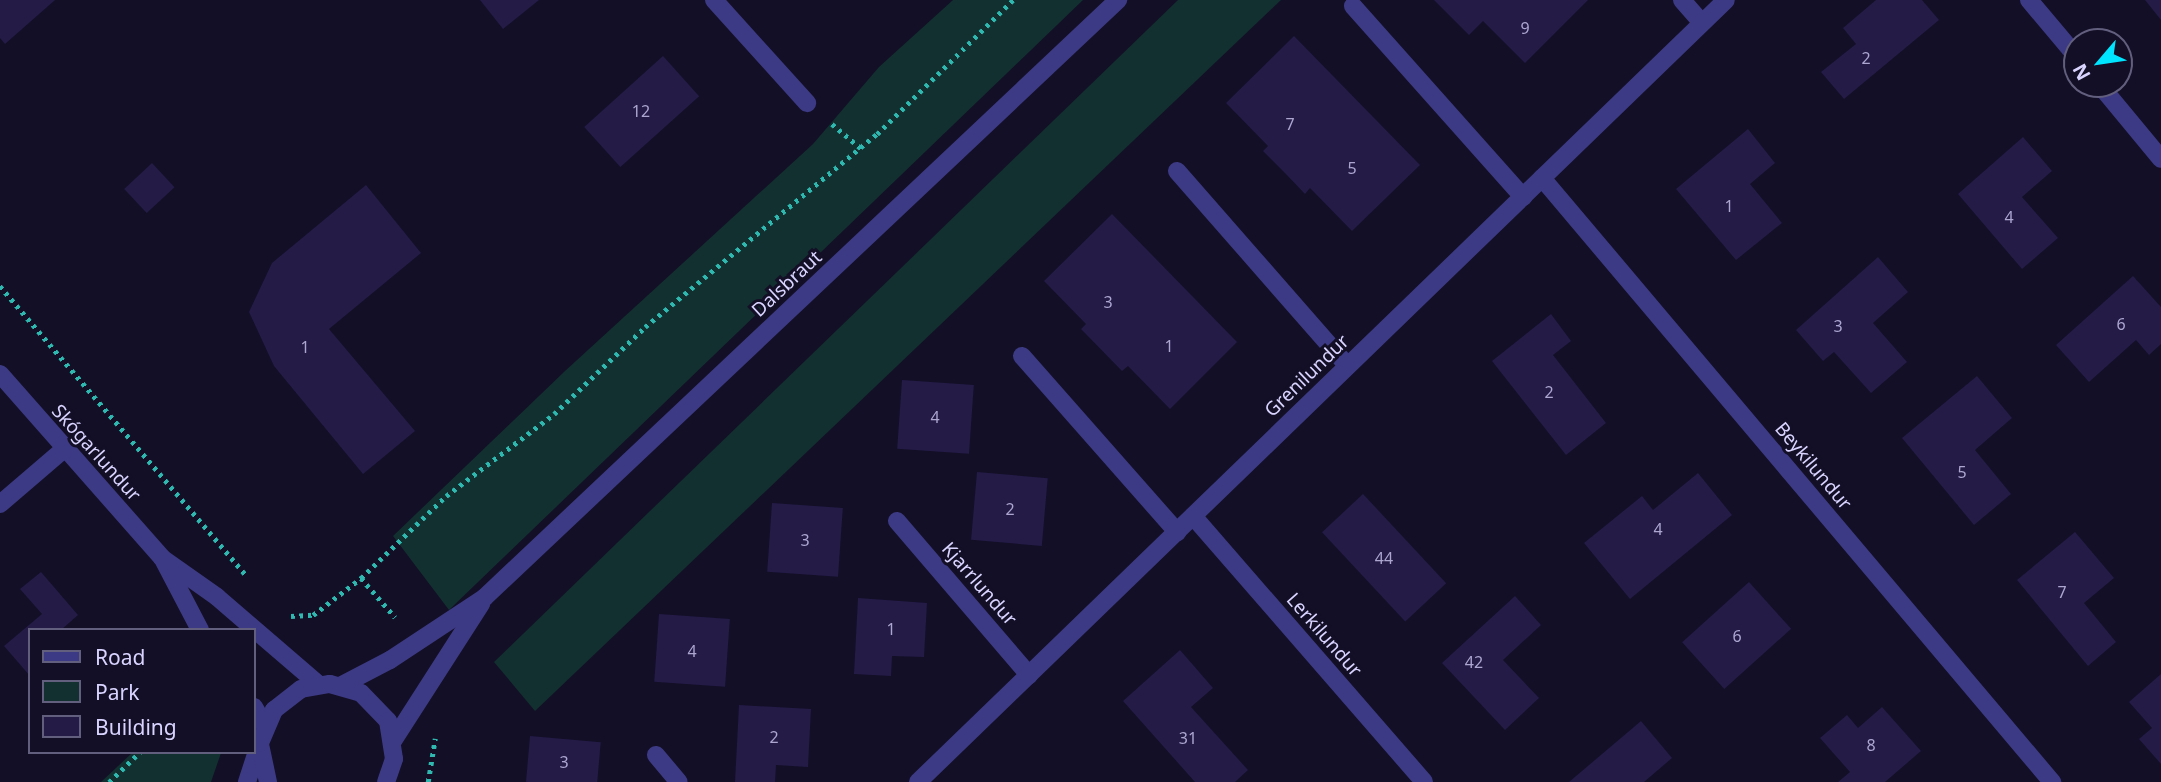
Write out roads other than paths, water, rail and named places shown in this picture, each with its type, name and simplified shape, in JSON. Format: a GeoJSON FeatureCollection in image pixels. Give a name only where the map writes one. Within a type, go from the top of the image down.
{"type":"FeatureCollection","features":[{"type":"Feature","properties":{"kind":"street"},"geometry":{"type":"LineString","coordinates":[[714,0],[807,103]]}},
{"type":"Feature","properties":{"kind":"street","name":"Dalsbraut"},"geometry":{"type":"LineString","coordinates":[[342,685],[390,660],[484,598],[1118,0]]}},
{"type":"Feature","properties":{"kind":"street"},"geometry":{"type":"LineString","coordinates":[[1682,0],[1702,23]]}},
{"type":"Feature","properties":{"kind":"street","name":"Grenilundur"},"geometry":{"type":"LineString","coordinates":[[918,782],[1726,0]]}},
{"type":"Feature","properties":{"kind":"street"},"geometry":{"type":"LineString","coordinates":[[2029,0],[2063,40]]}},
{"type":"Feature","properties":{"kind":"street"},"geometry":{"type":"LineString","coordinates":[[1353,6],[1522,197]]}},
{"type":"Feature","properties":{"kind":"street"},"geometry":{"type":"LineString","coordinates":[[2111,98],[2161,159]]}},
{"type":"Feature","properties":{"kind":"street"},"geometry":{"type":"LineString","coordinates":[[1177,171],[1348,366]]}},
{"type":"Feature","properties":{"kind":"street","name":"Beykilundur"},"geometry":{"type":"LineString","coordinates":[[1542,178],[2052,782]]}},
{"type":"Feature","properties":{"kind":"street"},"geometry":{"type":"LineString","coordinates":[[1022,356],[1177,532]]}},
{"type":"Feature","properties":{"kind":"street","name":"Skógarlundur"},"geometry":{"type":"LineString","coordinates":[[0,374],[63,450],[162,558],[217,597],[253,628]]}},
{"type":"Feature","properties":{"kind":"street"},"geometry":{"type":"LineString","coordinates":[[0,504],[63,450]]}},
{"type":"Feature","properties":{"kind":"street","name":"Lerkilundur"},"geometry":{"type":"LineString","coordinates":[[1193,516],[1424,782]]}},
{"type":"Feature","properties":{"kind":"street","name":"Kjarrlundur"},"geometry":{"type":"LineString","coordinates":[[897,521],[1029,675]]}},
{"type":"Feature","properties":{"kind":"street","name":"Skógarlundur"},"geometry":{"type":"LineString","coordinates":[[162,558],[199,628]]}},
{"type":"Feature","properties":{"kind":"street","name":"Dalsbraut"},"geometry":{"type":"LineString","coordinates":[[393,741],[484,598]]}},
{"type":"Feature","properties":{"kind":"street","name":"Skógarlundur"},"geometry":{"type":"LineString","coordinates":[[256,631],[318,684]]}},
{"type":"Feature","properties":{"kind":"street"},"geometry":{"type":"LineString","coordinates":[[247,782],[263,734],[285,698],[318,684],[342,685],[376,705],[393,741],[389,780]]}},
{"type":"Feature","properties":{"kind":"street"},"geometry":{"type":"LineString","coordinates":[[256,713],[263,734],[268,782]]}},
{"type":"Feature","properties":{"kind":"street"},"geometry":{"type":"LineString","coordinates":[[656,755],[680,782]]}}]}
